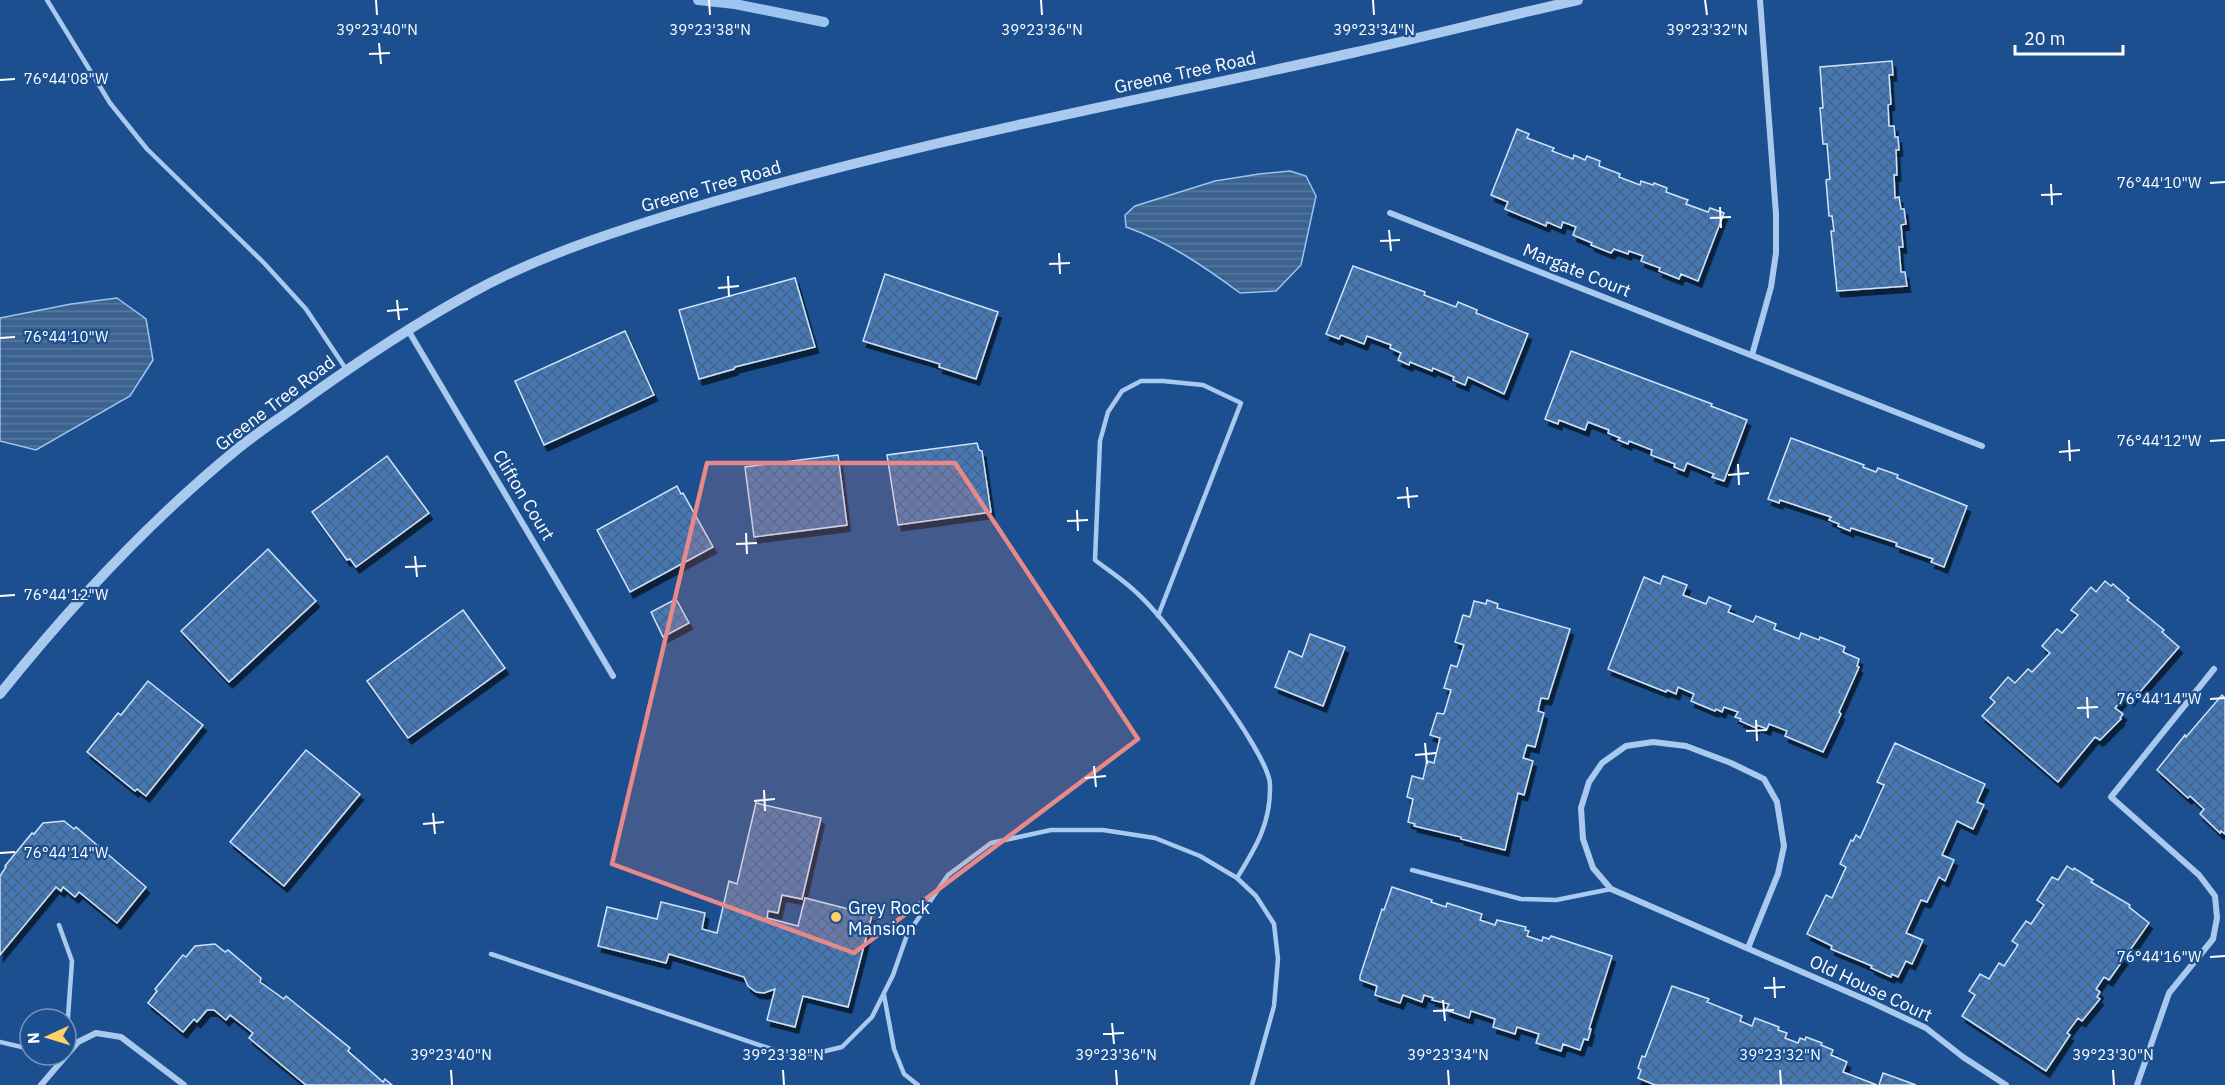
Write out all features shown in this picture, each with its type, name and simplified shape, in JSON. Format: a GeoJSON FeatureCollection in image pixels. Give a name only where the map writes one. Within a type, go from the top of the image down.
{"type":"FeatureCollection","features":[{"type":"Feature","properties":{"kind":"street","name":"Greene Tree Road"},"geometry":{"type":"LineString","coordinates":[[0,694],[100,578],[164,514],[241,446],[347,369],[408,330],[473,291],[561,251],[632,226],[817,172],[1015,125],[1356,52],[1578,0]]}},
{"type":"Feature","properties":{"kind":"street"},"geometry":{"type":"LineString","coordinates":[[1752,355],[1771,287],[1776,253],[1776,214],[1760,0]]}},
{"type":"Feature","properties":{"kind":"street","name":"Margate Court"},"geometry":{"type":"LineString","coordinates":[[1390,213],[1982,446]]}},
{"type":"Feature","properties":{"kind":"street","name":"Clifton Court"},"geometry":{"type":"LineString","coordinates":[[408,330],[613,676]]}},
{"type":"Feature","properties":{"kind":"street"},"geometry":{"type":"LineString","coordinates":[[2137,1085],[2169,993],[2213,939],[2217,918],[2215,896],[2199,875],[2111,797],[2214,669]]}},
{"type":"Feature","properties":{"kind":"street","name":"Old House Court"},"geometry":{"type":"LineString","coordinates":[[1748,948],[1778,874],[1784,846],[1777,802],[1764,779],[1731,763],[1686,746],[1653,742],[1626,746],[1602,763],[1589,782],[1581,808],[1583,839],[1593,868],[1611,889],[1926,1028],[1963,1057],[2006,1085]]}},
{"type":"Feature","properties":{"kind":"street"},"geometry":{"type":"LineString","coordinates":[[78,1042],[96,1033],[121,1037],[183,1085]]}},
{"type":"Feature","properties":{"kind":"street"},"geometry":{"type":"LineString","coordinates":[[41,1085],[56,1067]]}},
{"type":"Feature","properties":{"kind":"lane"},"geometry":{"type":"LineString","coordinates":[[47,0],[110,103],[147,149],[306,309],[347,369]]}},
{"type":"Feature","properties":{"kind":"lane"},"geometry":{"type":"LineString","coordinates":[[1158,616],[1242,403],[1203,385],[1141,381],[1122,391],[1108,412],[1100,441],[1095,560],[1138,594],[1158,616],[1179,639],[1256,751],[1270,782],[1268,818],[1256,846],[1237,878]]}},
{"type":"Feature","properties":{"kind":"lane"},"geometry":{"type":"LineString","coordinates":[[491,954],[783,1053],[813,1054],[842,1047],[872,1017],[893,975],[907,935],[948,875],[991,843],[1051,830],[1103,830],[1155,838],[1200,856],[1237,878],[1256,896],[1274,924],[1278,958],[1274,1006],[1252,1085]]}},
{"type":"Feature","properties":{"kind":"lane"},"geometry":{"type":"LineString","coordinates":[[1412,870],[1521,899],[1556,900],[1611,889]]}},
{"type":"Feature","properties":{"kind":"lane"},"geometry":{"type":"LineString","coordinates":[[59,925],[72,961],[69,1007]]}},
{"type":"Feature","properties":{"kind":"lane"},"geometry":{"type":"LineString","coordinates":[[883,994],[894,1048],[904,1074],[918,1085]]}},
{"type":"Feature","properties":{"kind":"lane"},"geometry":{"type":"LineString","coordinates":[[0,1041],[18,1046]]}},
{"type":"Feature","properties":{"kind":"highlighted area"},"geometry":{"type":"Polygon","coordinates":[[[707,463],[955,463],[1138,739],[854,953],[612,864],[707,463]]]}},
{"type":"Feature","properties":{"kind":"water"},"geometry":{"type":"Polygon","coordinates":[[[1290,171],[1306,176],[1316,196],[1301,265],[1276,291],[1240,293],[1185,256],[1126,227],[1125,215],[1135,206],[1215,181],[1290,171]]]}},
{"type":"Feature","properties":{"kind":"water"},"geometry":{"type":"Polygon","coordinates":[[[117,298],[146,319],[153,360],[130,396],[36,450],[0,441],[0,318],[71,304],[117,298]]]}},
{"type":"Feature","properties":{"kind":"building"},"geometry":{"type":"Polygon","coordinates":[[[1892,61],[1893,75],[1889,75],[1891,104],[1888,105],[1889,126],[1894,126],[1895,137],[1898,137],[1897,175],[1894,175],[1895,198],[1899,197],[1901,209],[1904,209],[1906,224],[1901,225],[1903,247],[1899,247],[1901,272],[1905,272],[1907,286],[1837,291],[1831,231],[1834,231],[1832,216],[1829,216],[1826,180],[1830,179],[1827,144],[1823,144],[1820,108],[1823,108],[1820,67],[1892,61]]]}},
{"type":"Feature","properties":{"kind":"building"},"geometry":{"type":"Polygon","coordinates":[[[1517,129],[1529,134],[1527,138],[1554,148],[1552,151],[1573,159],[1574,155],[1585,160],[1587,156],[1600,161],[1599,166],[1620,174],[1619,177],[1640,185],[1641,181],[1653,185],[1654,183],[1667,188],[1666,192],[1688,200],[1686,204],[1708,212],[1710,208],[1724,213],[1698,281],[1681,274],[1679,279],[1659,271],[1660,268],[1641,261],[1643,256],[1629,251],[1628,254],[1614,249],[1611,253],[1591,245],[1592,243],[1573,235],[1576,227],[1563,222],[1561,228],[1547,222],[1546,226],[1505,209],[1508,202],[1491,195],[1517,129]]]}},
{"type":"Feature","properties":{"kind":"building"},"geometry":{"type":"Polygon","coordinates":[[[1353,266],[1425,292],[1424,295],[1456,307],[1458,302],[1477,310],[1476,313],[1528,334],[1504,394],[1468,377],[1465,385],[1453,380],[1454,377],[1433,368],[1432,371],[1410,362],[1409,365],[1398,360],[1401,353],[1390,348],[1391,345],[1367,336],[1364,344],[1341,335],[1339,339],[1326,334],[1353,266]]]}},
{"type":"Feature","properties":{"kind":"building"},"geometry":{"type":"Polygon","coordinates":[[[885,274],[998,312],[976,379],[939,367],[940,364],[863,341],[885,274]]]}},
{"type":"Feature","properties":{"kind":"building"},"geometry":{"type":"Polygon","coordinates":[[[795,278],[815,347],[735,367],[699,379],[679,310],[795,278]]]}},
{"type":"Feature","properties":{"kind":"building"},"geometry":{"type":"Polygon","coordinates":[[[625,331],[654,395],[544,445],[515,381],[625,331]]]}},
{"type":"Feature","properties":{"kind":"building"},"geometry":{"type":"Polygon","coordinates":[[[1571,351],[1712,404],[1711,406],[1747,420],[1724,481],[1712,477],[1714,474],[1687,463],[1684,471],[1674,467],[1675,464],[1651,455],[1652,450],[1629,441],[1628,444],[1618,440],[1620,438],[1608,433],[1609,430],[1588,422],[1585,430],[1559,420],[1558,424],[1545,419],[1571,351]]]}},
{"type":"Feature","properties":{"kind":"building"},"geometry":{"type":"Polygon","coordinates":[[[1791,438],[1864,465],[1863,467],[1876,472],[1878,468],[1898,475],[1897,478],[1967,506],[1944,567],[1931,562],[1933,559],[1896,546],[1897,543],[1838,526],[1839,524],[1829,520],[1831,517],[1780,500],[1779,503],[1768,499],[1791,438]]]}},
{"type":"Feature","properties":{"kind":"building"},"geometry":{"type":"Polygon","coordinates":[[[977,443],[979,450],[982,451],[991,512],[898,525],[887,455],[977,443]]]}},
{"type":"Feature","properties":{"kind":"building"},"geometry":{"type":"Polygon","coordinates":[[[838,455],[847,525],[754,537],[745,467],[838,455]]]}},
{"type":"Feature","properties":{"kind":"building"},"geometry":{"type":"Polygon","coordinates":[[[387,456],[429,513],[356,567],[350,559],[347,560],[312,512],[387,456]]]}},
{"type":"Feature","properties":{"kind":"building"},"geometry":{"type":"Polygon","coordinates":[[[677,486],[713,547],[630,592],[597,530],[677,486]]]}},
{"type":"Feature","properties":{"kind":"building"},"geometry":{"type":"Polygon","coordinates":[[[268,549],[316,601],[229,682],[181,631],[268,549]]]}},
{"type":"Feature","properties":{"kind":"building"},"geometry":{"type":"Polygon","coordinates":[[[1663,576],[1687,585],[1683,595],[1706,604],[1709,597],[1731,606],[1728,612],[1753,622],[1756,616],[1776,624],[1774,629],[1799,639],[1801,633],[1819,640],[1820,637],[1845,647],[1843,652],[1859,659],[1857,666],[1859,667],[1839,712],[1841,714],[1823,752],[1785,736],[1787,731],[1769,724],[1767,729],[1757,725],[1756,728],[1740,721],[1741,719],[1735,717],[1738,712],[1724,707],[1722,712],[1716,709],[1715,711],[1691,701],[1694,694],[1678,687],[1676,694],[1667,690],[1666,692],[1608,669],[1644,577],[1660,584],[1663,576]]]}},
{"type":"Feature","properties":{"kind":"building"},"geometry":{"type":"Polygon","coordinates":[[[2105,581],[2111,586],[2113,584],[2129,598],[2127,600],[2164,630],[2162,632],[2179,647],[2139,693],[2137,691],[2130,700],[2126,696],[2115,708],[2123,714],[2121,719],[2100,740],[2095,737],[2058,782],[1982,716],[1995,702],[1990,698],[2008,677],[2015,683],[2028,669],[2032,672],[2050,653],[2042,646],[2057,629],[2062,633],[2078,615],[2071,610],[2091,587],[2096,592],[2105,581]]]}},
{"type":"Feature","properties":{"kind":"building"},"geometry":{"type":"Polygon","coordinates":[[[676,599],[689,623],[663,637],[651,612],[676,599]]]}},
{"type":"Feature","properties":{"kind":"building"},"geometry":{"type":"Polygon","coordinates":[[[1487,600],[1498,604],[1497,608],[1570,629],[1548,699],[1541,698],[1538,711],[1544,713],[1535,747],[1527,745],[1523,758],[1533,761],[1524,795],[1518,793],[1505,850],[1414,826],[1415,824],[1408,822],[1413,799],[1407,797],[1412,776],[1423,779],[1427,761],[1434,763],[1440,738],[1430,735],[1437,713],[1444,714],[1451,690],[1444,688],[1451,665],[1457,667],[1464,645],[1455,642],[1463,615],[1470,617],[1474,601],[1486,604],[1487,600]]]}},
{"type":"Feature","properties":{"kind":"building"},"geometry":{"type":"Polygon","coordinates":[[[463,610],[505,668],[408,738],[367,681],[463,610]]]}},
{"type":"Feature","properties":{"kind":"building"},"geometry":{"type":"Polygon","coordinates":[[[1310,634],[1345,647],[1323,706],[1275,687],[1289,651],[1302,657],[1310,634]]]}},
{"type":"Feature","properties":{"kind":"building"},"geometry":{"type":"Polygon","coordinates":[[[148,681],[203,725],[146,796],[137,789],[135,791],[87,752],[118,713],[121,715],[148,681]]]}},
{"type":"Feature","properties":{"kind":"building"},"geometry":{"type":"Polygon","coordinates":[[[2222,695],[2225,698],[2225,834],[2221,831],[2220,833],[2200,814],[2204,809],[2157,770],[2222,695]]]}},
{"type":"Feature","properties":{"kind":"building"},"geometry":{"type":"Polygon","coordinates":[[[1895,743],[1985,784],[1977,802],[1984,805],[1973,829],[1957,821],[1942,855],[1954,860],[1945,881],[1939,877],[1927,902],[1921,900],[1906,933],[1923,940],[1912,964],[1906,961],[1898,977],[1892,974],[1891,977],[1871,968],[1872,966],[1831,949],[1832,946],[1807,934],[1826,895],[1832,898],[1846,867],[1840,864],[1851,840],[1853,841],[1856,835],[1860,838],[1884,785],[1877,782],[1895,743]]]}},
{"type":"Feature","properties":{"kind":"building"},"geometry":{"type":"Polygon","coordinates":[[[306,750],[360,794],[284,886],[230,842],[306,750]]]}},
{"type":"Feature","properties":{"kind":"building","name":"Grey Rock Mansion"},"geometry":{"type":"Polygon","coordinates":[[[756,803],[821,818],[802,899],[782,895],[778,913],[768,911],[767,918],[798,926],[805,898],[872,915],[848,1007],[803,996],[795,1027],[767,1020],[775,989],[764,993],[756,992],[748,986],[744,977],[669,954],[666,963],[598,946],[607,907],[657,919],[661,902],[705,913],[702,929],[717,933],[729,881],[737,884],[756,803]]]}},
{"type":"Feature","properties":{"kind":"building"},"geometry":{"type":"Polygon","coordinates":[[[64,821],[74,829],[76,827],[146,887],[117,923],[79,892],[75,897],[63,887],[61,891],[56,887],[0,955],[0,876],[5,866],[43,823],[64,821]]]}},
{"type":"Feature","properties":{"kind":"building"},"geometry":{"type":"Polygon","coordinates":[[[2067,866],[2073,870],[2074,868],[2093,880],[2091,882],[2130,905],[2129,907],[2149,923],[2109,980],[2104,977],[2096,989],[2100,992],[2097,997],[2100,999],[2082,1021],[2078,1018],[2067,1033],[2070,1035],[2046,1071],[1962,1016],[1975,995],[1969,991],[1980,974],[1989,979],[1999,963],[2004,966],[2018,945],[2012,941],[2026,921],[2031,924],[2044,905],[2037,900],[2052,877],[2058,880],[2067,866]]]}},
{"type":"Feature","properties":{"kind":"building"},"geometry":{"type":"Polygon","coordinates":[[[1392,887],[1446,907],[1447,903],[1482,914],[1480,920],[1495,925],[1497,920],[1526,927],[1525,930],[1529,931],[1527,936],[1542,941],[1543,937],[1549,939],[1551,936],[1612,956],[1589,1029],[1591,1029],[1588,1040],[1584,1039],[1580,1050],[1563,1044],[1561,1051],[1536,1043],[1539,1034],[1517,1027],[1515,1034],[1493,1027],[1495,1019],[1471,1011],[1469,1018],[1446,1010],[1449,1004],[1432,1000],[1433,998],[1424,995],[1422,1002],[1403,995],[1400,1003],[1375,995],[1377,986],[1360,980],[1360,976],[1382,909],[1384,910],[1392,887]]]}},
{"type":"Feature","properties":{"kind":"building"},"geometry":{"type":"Polygon","coordinates":[[[215,944],[225,952],[228,950],[261,978],[260,982],[284,999],[286,996],[350,1048],[348,1051],[383,1082],[385,1079],[392,1085],[306,1085],[249,1038],[253,1033],[230,1015],[226,1020],[214,1010],[207,1010],[197,1022],[194,1019],[183,1032],[148,1003],[157,991],[155,989],[183,955],[186,957],[195,946],[215,944]]]}},
{"type":"Feature","properties":{"kind":"building"},"geometry":{"type":"Polygon","coordinates":[[[1672,986],[1709,999],[1707,1002],[1742,1016],[1740,1021],[1752,1026],[1755,1018],[1779,1027],[1778,1030],[1787,1033],[1785,1038],[1798,1043],[1800,1038],[1805,1040],[1806,1037],[1822,1043],[1821,1045],[1833,1050],[1831,1055],[1847,1062],[1843,1072],[1877,1085],[1655,1085],[1638,1078],[1642,1056],[1645,1057],[1672,986]]]}},
{"type":"Feature","properties":{"kind":"building"},"geometry":{"type":"Polygon","coordinates":[[[1883,1073],[1916,1085],[1879,1085],[1883,1073]]]}},
{"type":"Feature","properties":{"kind":"waterway"},"geometry":{"type":"LineString","coordinates":[[698,0],[735,4],[824,22]]}},
{"type":"Feature","properties":{"kind":"place","name":"Grey Rock Mansion"},"geometry":{"type":"Point","coordinates":[836,917]}}]}
